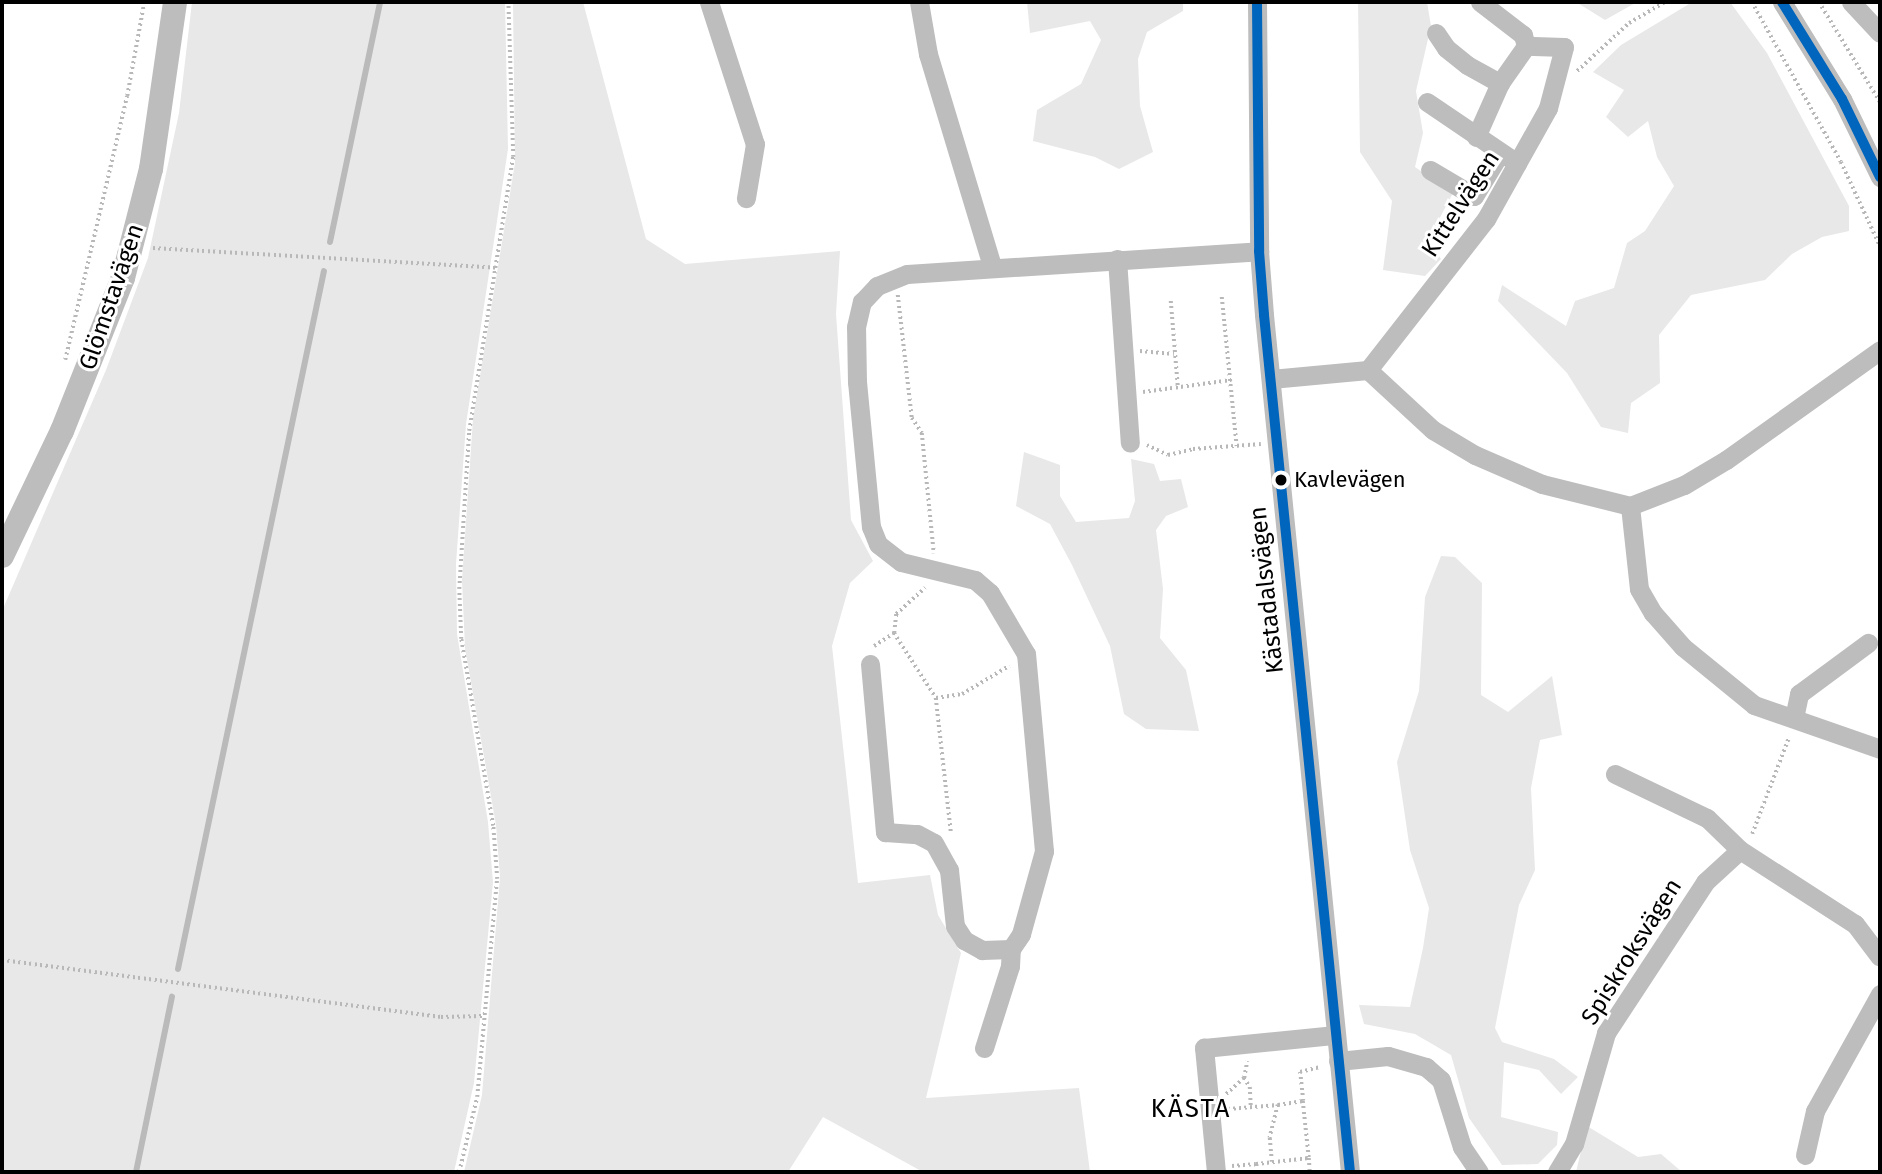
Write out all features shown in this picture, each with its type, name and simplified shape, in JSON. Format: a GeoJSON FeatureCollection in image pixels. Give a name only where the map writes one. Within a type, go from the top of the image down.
{"type":"FeatureCollection","features":[{"type":"Feature","properties":{"kind":"main road","name":"Glömstavägen"},"geometry":{"type":"LineString","coordinates":[[3,551],[96,350],[132,248],[151,169],[174,9]]}},
{"type":"Feature","properties":{"kind":"street"},"geometry":{"type":"LineString","coordinates":[[709,2],[755,144],[746,198]]}},
{"type":"Feature","properties":{"kind":"street"},"geometry":{"type":"LineString","coordinates":[[919,2],[928,54],[992,266]]}},
{"type":"Feature","properties":{"kind":"street","name":"Kästadalsvägen"},"geometry":{"type":"LineString","coordinates":[[1258,2],[1259,251],[1350,1172]]}},
{"type":"Feature","properties":{"kind":"street"},"geometry":{"type":"LineString","coordinates":[[1476,137],[1500,83],[1526,46],[1523,35],[1480,2]]}},
{"type":"Feature","properties":{"kind":"street"},"geometry":{"type":"LineString","coordinates":[[1782,2],[1842,99],[1880,177]]}},
{"type":"Feature","properties":{"kind":"street"},"geometry":{"type":"LineString","coordinates":[[1851,2],[1880,33]]}},
{"type":"Feature","properties":{"kind":"street"},"geometry":{"type":"LineString","coordinates":[[1436,33],[1457,56],[1500,83]]}},
{"type":"Feature","properties":{"kind":"street","name":"Kittelvägen"},"geometry":{"type":"LineString","coordinates":[[1368,370],[1458,258],[1508,158],[1548,108],[1564,47],[1526,46]]}},
{"type":"Feature","properties":{"kind":"street"},"geometry":{"type":"LineString","coordinates":[[1427,102],[1508,158],[1474,196],[1430,170]]}},
{"type":"Feature","properties":{"kind":"street"},"geometry":{"type":"LineString","coordinates":[[984,1048],[1010,966],[1010,950],[1025,921],[1044,851],[1026,654],[990,593],[975,580],[936,572],[889,556],[871,527],[856,327],[862,302],[896,276],[992,266],[1259,251]]}},
{"type":"Feature","properties":{"kind":"street"},"geometry":{"type":"LineString","coordinates":[[1124,259],[1139,393]]}},
{"type":"Feature","properties":{"kind":"street"},"geometry":{"type":"LineString","coordinates":[[1124,259],[1137,438]]}},
{"type":"Feature","properties":{"kind":"street"},"geometry":{"type":"LineString","coordinates":[[1271,379],[1368,370],[1433,430],[1475,455],[1542,484],[1630,506],[1684,485],[1726,460],[1880,351]]}},
{"type":"Feature","properties":{"kind":"street"},"geometry":{"type":"LineString","coordinates":[[1630,506],[1639,589],[1653,614],[1732,691],[1754,705],[1880,750]]}},
{"type":"Feature","properties":{"kind":"street"},"geometry":{"type":"LineString","coordinates":[[1794,718],[1799,694],[1868,643]]}},
{"type":"Feature","properties":{"kind":"street"},"geometry":{"type":"LineString","coordinates":[[870,664],[885,832],[917,834],[941,851],[958,932],[982,950],[1010,950]]}},
{"type":"Feature","properties":{"kind":"street"},"geometry":{"type":"LineString","coordinates":[[1615,774],[1707,818],[1740,850],[1855,924],[1880,957]]}},
{"type":"Feature","properties":{"kind":"street","name":"Spiskroksvägen"},"geometry":{"type":"LineString","coordinates":[[1557,1172],[1574,1144],[1606,1033],[1705,882],[1740,850]]}},
{"type":"Feature","properties":{"kind":"street"},"geometry":{"type":"LineString","coordinates":[[1805,1155],[1815,1111],[1880,994]]}},
{"type":"Feature","properties":{"kind":"street"},"geometry":{"type":"LineString","coordinates":[[1216,1172],[1204,1048],[1335,1035]]}},
{"type":"Feature","properties":{"kind":"street"},"geometry":{"type":"LineString","coordinates":[[1338,1061],[1388,1056],[1426,1067],[1441,1080],[1462,1147],[1479,1172]]}},
{"type":"Feature","properties":{"kind":"path"},"geometry":{"type":"LineString","coordinates":[[61,374],[102,212],[144,2]]}},
{"type":"Feature","properties":{"kind":"path"},"geometry":{"type":"LineString","coordinates":[[459,1172],[477,1097],[497,879],[493,826],[461,639],[459,589],[469,431],[513,157],[508,2]]}},
{"type":"Feature","properties":{"kind":"path"},"geometry":{"type":"LineString","coordinates":[[1559,66],[1577,71],[1629,23],[1665,2]]}},
{"type":"Feature","properties":{"kind":"path"},"geometry":{"type":"LineString","coordinates":[[1752,2],[1841,162],[1880,246]]}},
{"type":"Feature","properties":{"kind":"path"},"geometry":{"type":"LineString","coordinates":[[1819,2],[1880,102]]}},
{"type":"Feature","properties":{"kind":"path"},"geometry":{"type":"LineString","coordinates":[[132,248],[497,268]]}},
{"type":"Feature","properties":{"kind":"path"},"geometry":{"type":"LineString","coordinates":[[896,276],[912,418],[922,433],[937,581],[908,599],[896,614],[894,633],[936,698],[951,835],[941,851]]}},
{"type":"Feature","properties":{"kind":"path"},"geometry":{"type":"LineString","coordinates":[[1222,297],[1237,446]]}},
{"type":"Feature","properties":{"kind":"path"},"geometry":{"type":"LineString","coordinates":[[1171,301],[1178,386]]}},
{"type":"Feature","properties":{"kind":"path"},"geometry":{"type":"LineString","coordinates":[[1135,351],[1174,354]]}},
{"type":"Feature","properties":{"kind":"path"},"geometry":{"type":"LineString","coordinates":[[1139,393],[1231,380]]}},
{"type":"Feature","properties":{"kind":"path"},"geometry":{"type":"LineString","coordinates":[[1137,438],[1168,456],[1265,444]]}},
{"type":"Feature","properties":{"kind":"path"},"geometry":{"type":"LineString","coordinates":[[870,664],[873,647],[880,638],[894,633]]}},
{"type":"Feature","properties":{"kind":"path"},"geometry":{"type":"LineString","coordinates":[[936,698],[962,694],[1026,654]]}},
{"type":"Feature","properties":{"kind":"path"},"geometry":{"type":"LineString","coordinates":[[1740,850],[1754,833],[1794,718]]}},
{"type":"Feature","properties":{"kind":"path"},"geometry":{"type":"LineString","coordinates":[[2,960],[441,1017],[483,1016]]}},
{"type":"Feature","properties":{"kind":"path"},"geometry":{"type":"LineString","coordinates":[[1245,1043],[1248,1066],[1244,1078],[1210,1104],[1223,1110],[1303,1101],[1310,1172]]}},
{"type":"Feature","properties":{"kind":"path"},"geometry":{"type":"LineString","coordinates":[[1244,1078],[1250,1087],[1251,1107]]}},
{"type":"Feature","properties":{"kind":"path"},"geometry":{"type":"LineString","coordinates":[[1272,1162],[1270,1138],[1279,1119],[1278,1105]]}},
{"type":"Feature","properties":{"kind":"path"},"geometry":{"type":"LineString","coordinates":[[1257,1172],[1256,1164],[1309,1158]]}},
{"type":"Feature","properties":{"kind":"shaded area"},"geometry":{"type":"Polygon","coordinates":[[[192,2],[505,2],[508,149],[466,424],[456,564],[457,634],[488,822],[493,882],[474,1083],[454,1172],[2,1172],[2,611],[106,370],[148,258],[179,113],[192,2]]]}},
{"type":"Feature","properties":{"kind":"shaded area"},"geometry":{"type":"Polygon","coordinates":[[[513,2],[583,2],[646,239],[685,264],[840,251],[836,314],[851,520],[873,561],[850,583],[832,646],[858,883],[930,875],[938,915],[961,953],[926,1098],[1079,1088],[1090,1172],[923,1172],[823,1117],[788,1172],[464,1172],[482,1095],[500,877],[496,825],[465,648],[462,580],[473,419],[515,163],[513,2]]]}},
{"type":"Feature","properties":{"kind":"shaded area"},"geometry":{"type":"Polygon","coordinates":[[[1027,2],[1183,2],[1183,11],[1147,32],[1138,59],[1140,106],[1153,152],[1119,169],[1095,157],[1033,141],[1037,110],[1081,84],[1101,40],[1090,21],[1030,33],[1027,2]]]}},
{"type":"Feature","properties":{"kind":"shaded area"},"geometry":{"type":"Polygon","coordinates":[[[1358,2],[1427,2],[1431,26],[1416,91],[1423,133],[1415,167],[1453,193],[1428,240],[1441,259],[1425,276],[1383,270],[1392,201],[1360,152],[1358,2]]]}},
{"type":"Feature","properties":{"kind":"shaded area"},"geometry":{"type":"Polygon","coordinates":[[[1576,2],[1637,2],[1605,20],[1576,2]]]}},
{"type":"Feature","properties":{"kind":"shaded area"},"geometry":{"type":"Polygon","coordinates":[[[1730,2],[1767,53],[1849,206],[1849,231],[1822,237],[1792,254],[1765,280],[1691,295],[1659,335],[1660,383],[1631,403],[1628,433],[1601,427],[1567,373],[1498,301],[1502,285],[1566,326],[1575,301],[1614,288],[1627,243],[1645,231],[1674,186],[1657,157],[1648,121],[1628,137],[1606,117],[1624,90],[1593,72],[1621,45],[1689,4],[1730,2]]]}},
{"type":"Feature","properties":{"kind":"shaded area"},"geometry":{"type":"Polygon","coordinates":[[[1024,452],[1060,465],[1060,496],[1076,522],[1129,518],[1135,501],[1131,459],[1154,464],[1160,481],[1181,479],[1188,507],[1166,516],[1156,530],[1163,589],[1160,638],[1186,670],[1199,731],[1146,729],[1124,714],[1110,646],[1072,565],[1050,524],[1016,506],[1024,452]]]}},
{"type":"Feature","properties":{"kind":"shaded area"},"geometry":{"type":"Polygon","coordinates":[[[1441,556],[1455,557],[1482,583],[1481,695],[1508,712],[1552,676],[1562,735],[1540,740],[1531,788],[1535,870],[1519,905],[1495,1028],[1502,1042],[1554,1059],[1578,1077],[1561,1094],[1539,1070],[1504,1062],[1501,1117],[1558,1132],[1557,1145],[1538,1164],[1502,1165],[1469,1118],[1451,1055],[1415,1034],[1364,1024],[1359,1005],[1410,1007],[1423,948],[1429,908],[1410,850],[1397,762],[1419,691],[1425,597],[1441,556]]]}},
{"type":"Feature","properties":{"kind":"shaded area"},"geometry":{"type":"Polygon","coordinates":[[[1587,1126],[1638,1157],[1661,1154],[1682,1172],[1576,1172],[1587,1126]]]}},
{"type":"Feature","properties":{"kind":"waterway"},"geometry":{"type":"LineString","coordinates":[[330,242],[380,2]]}},
{"type":"Feature","properties":{"kind":"waterway"},"geometry":{"type":"LineString","coordinates":[[178,969],[324,271]]}},
{"type":"Feature","properties":{"kind":"waterway"},"geometry":{"type":"LineString","coordinates":[[136,1172],[172,997]]}},
{"type":"Feature","properties":{"kind":"transit line"},"geometry":{"type":"LineString","coordinates":[[1257,2],[1259,251],[1264,315],[1350,1172]]}},
{"type":"Feature","properties":{"kind":"transit line"},"geometry":{"type":"LineString","coordinates":[[1782,2],[1842,99],[1880,177]]}},
{"type":"Feature","properties":{"kind":"place","name":"Kavlevägen"},"geometry":{"type":"Point","coordinates":[1281,480]}},
{"type":"Feature","properties":{"kind":"district","name":"KÄSTA"},"geometry":{"type":"Point","coordinates":[1191,1109]}}]}
